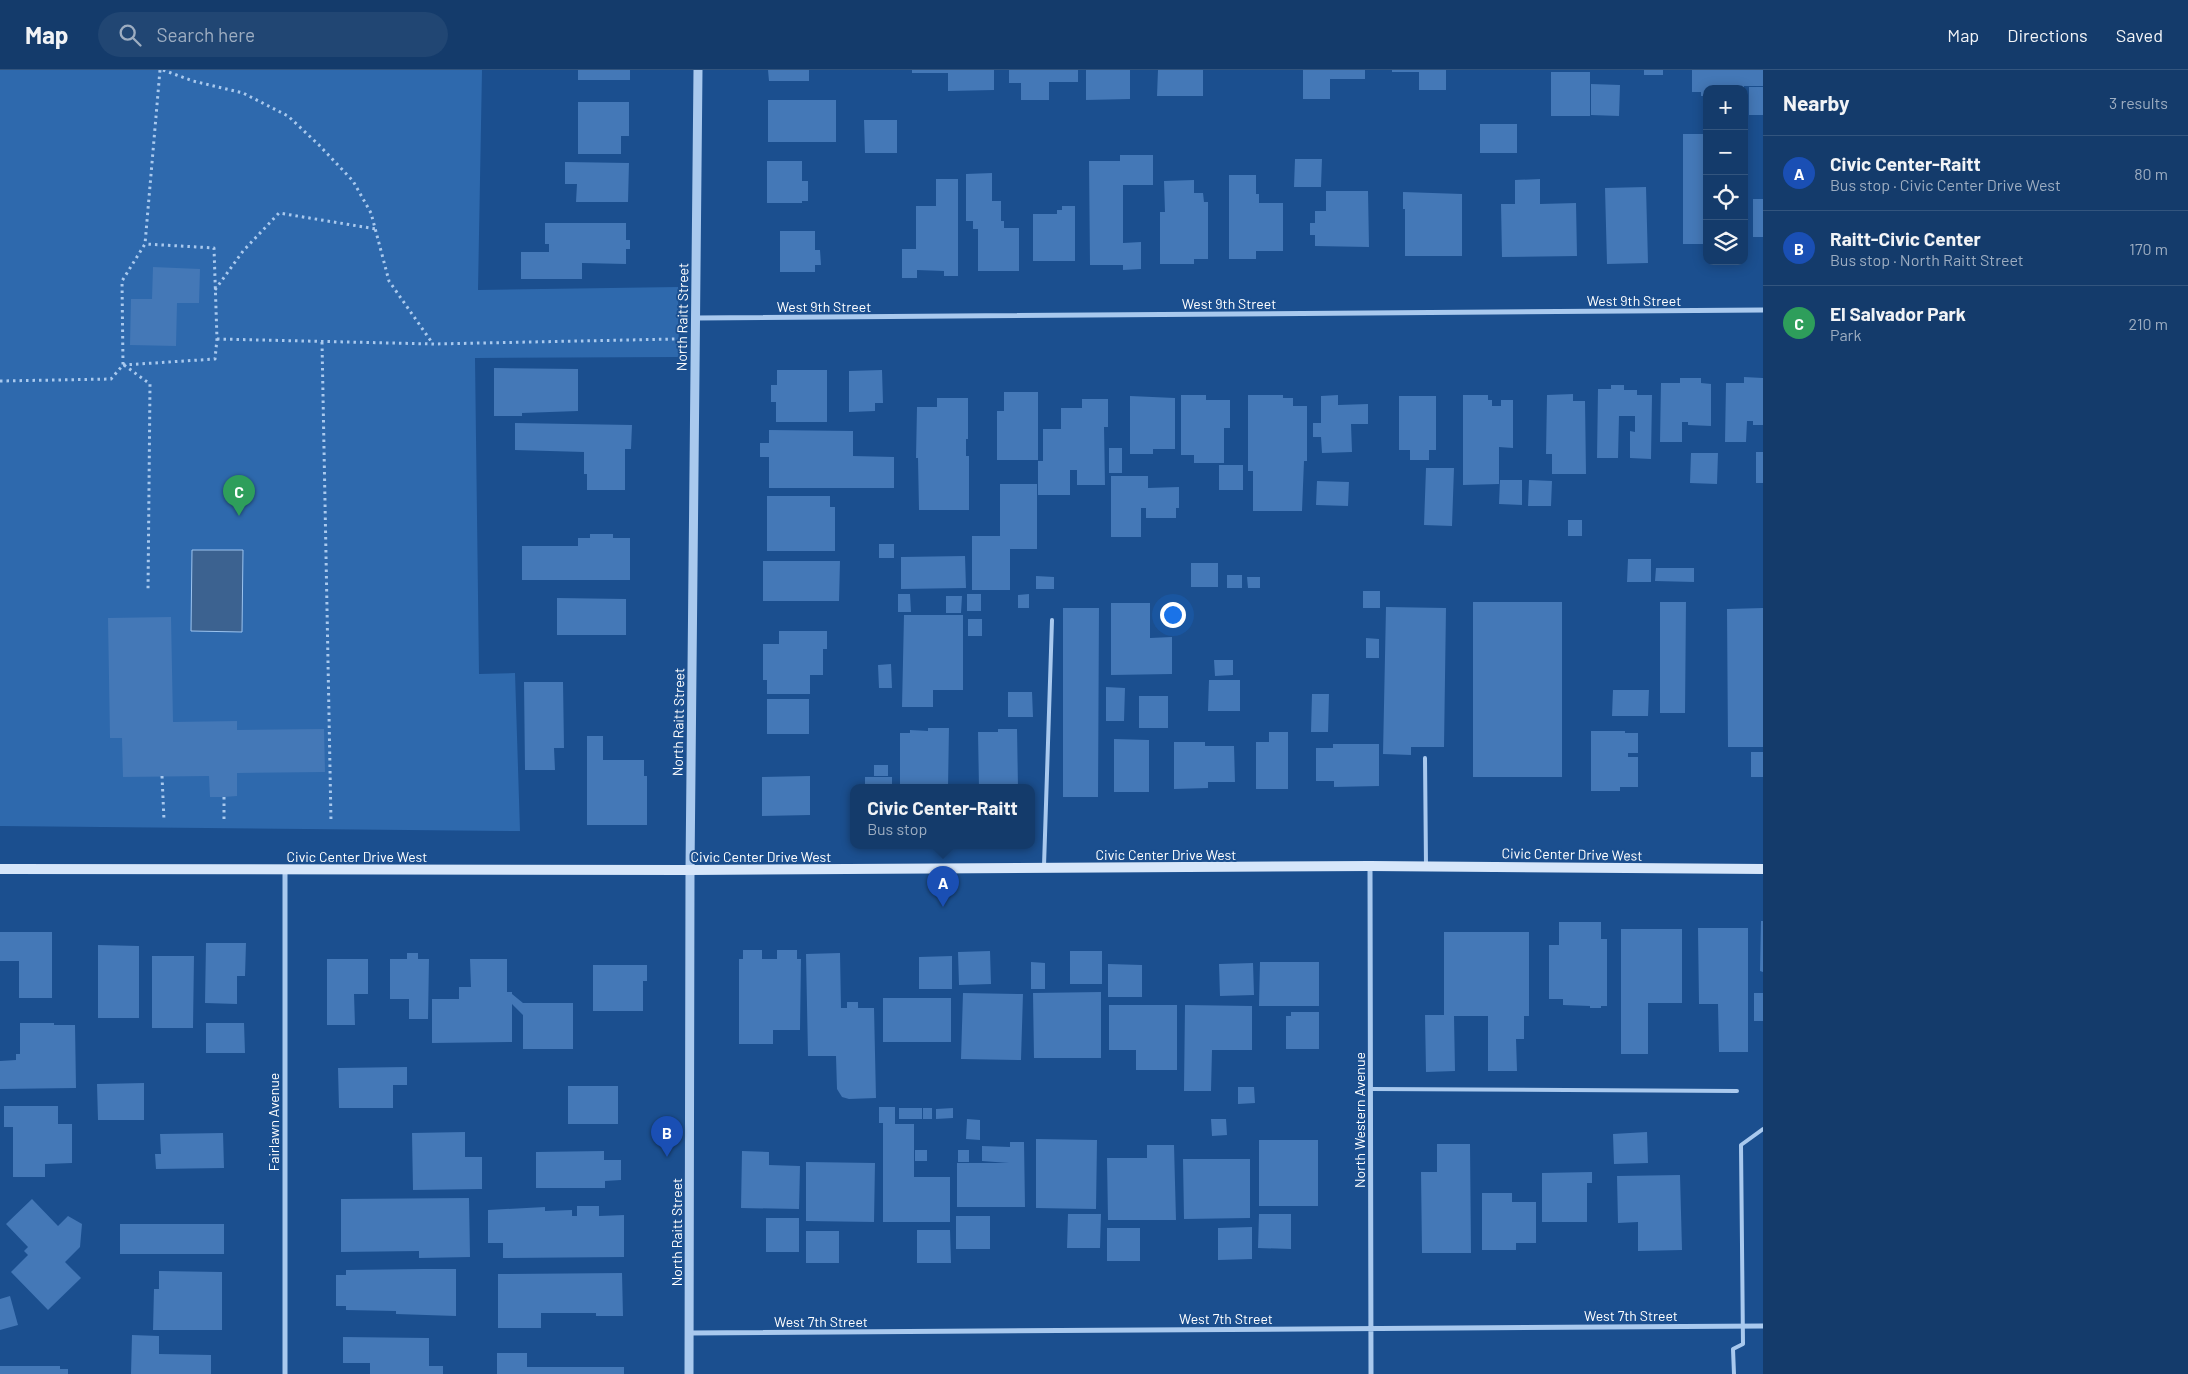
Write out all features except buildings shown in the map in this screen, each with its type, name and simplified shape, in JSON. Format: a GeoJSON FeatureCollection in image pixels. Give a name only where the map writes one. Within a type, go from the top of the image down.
{"type":"FeatureCollection","features":[{"type":"Feature","properties":{"kind":"main road","name":"Civic Center Drive West"},"geometry":{"type":"LineString","coordinates":[[0,869],[690,870],[1370,866],[1763,868]]}},
{"type":"Feature","properties":{"kind":"street","name":"North Raitt Street"},"geometry":{"type":"LineString","coordinates":[[689,1374],[690,870],[698,70]]}},
{"type":"Feature","properties":{"kind":"street","name":"West 9th Street"},"geometry":{"type":"LineString","coordinates":[[696,318],[1763,310]]}},
{"type":"Feature","properties":{"kind":"street","name":"North Western Avenue"},"geometry":{"type":"LineString","coordinates":[[1370,866],[1371,1374]]}},
{"type":"Feature","properties":{"kind":"street","name":"Fairlawn Avenue"},"geometry":{"type":"LineString","coordinates":[[285,870],[285,1374]]}},
{"type":"Feature","properties":{"kind":"street","name":"West 7th Street"},"geometry":{"type":"LineString","coordinates":[[690,1333],[1763,1326]]}},
{"type":"Feature","properties":{"kind":"lane"},"geometry":{"type":"LineString","coordinates":[[1044,868],[1052,620]]}},
{"type":"Feature","properties":{"kind":"lane"},"geometry":{"type":"LineString","coordinates":[[1424,758],[1426,867]]}},
{"type":"Feature","properties":{"kind":"lane"},"geometry":{"type":"LineString","coordinates":[[1371,1089],[1737,1091]]}},
{"type":"Feature","properties":{"kind":"lane"},"geometry":{"type":"LineString","coordinates":[[1734,1374],[1733,1349],[1742,1344],[1743,1326],[1741,1145],[1763,1129]]}},
{"type":"Feature","properties":{"kind":"path"},"geometry":{"type":"LineString","coordinates":[[0,381],[111,379],[123,365],[122,280],[145,244],[160,70]]}},
{"type":"Feature","properties":{"kind":"path"},"geometry":{"type":"LineString","coordinates":[[164,70],[193,82],[243,93],[288,116],[354,181],[371,212],[389,280],[434,344]]}},
{"type":"Feature","properties":{"kind":"path"},"geometry":{"type":"LineString","coordinates":[[215,290],[243,251],[279,213],[376,229]]}},
{"type":"Feature","properties":{"kind":"path"},"geometry":{"type":"LineString","coordinates":[[123,365],[215,359],[217,339],[214,248],[145,244]]}},
{"type":"Feature","properties":{"kind":"path"},"geometry":{"type":"LineString","coordinates":[[217,339],[434,344],[679,339]]}},
{"type":"Feature","properties":{"kind":"path"},"geometry":{"type":"LineString","coordinates":[[322,342],[331,822]]}},
{"type":"Feature","properties":{"kind":"path"},"geometry":{"type":"LineString","coordinates":[[123,365],[150,384],[148,592]]}},
{"type":"Feature","properties":{"kind":"path"},"geometry":{"type":"LineString","coordinates":[[162,776],[164,820]]}},
{"type":"Feature","properties":{"kind":"path"},"geometry":{"type":"LineString","coordinates":[[224,797],[224,821]]}},
{"type":"Feature","properties":{"kind":"shaded area"},"geometry":{"type":"Polygon","coordinates":[[[0,70],[482,70],[478,290],[678,287],[679,357],[475,358],[479,674],[515,673],[520,831],[0,826],[0,70]]]}},
{"type":"Feature","properties":{"kind":"shaded area"},"geometry":{"type":"Polygon","coordinates":[[[192,550],[243,550],[242,632],[191,631],[192,550]]]}},
{"type":"Feature","properties":{"kind":"place","name":"El Salvador Park"},"geometry":{"type":"Point","coordinates":[239,516]}},
{"type":"Feature","properties":{"kind":"place","name":"Civic Center-Raitt"},"geometry":{"type":"Point","coordinates":[943,907]}},
{"type":"Feature","properties":{"kind":"place","name":"Raitt-Civic Center"},"geometry":{"type":"Point","coordinates":[667,1157]}}]}
